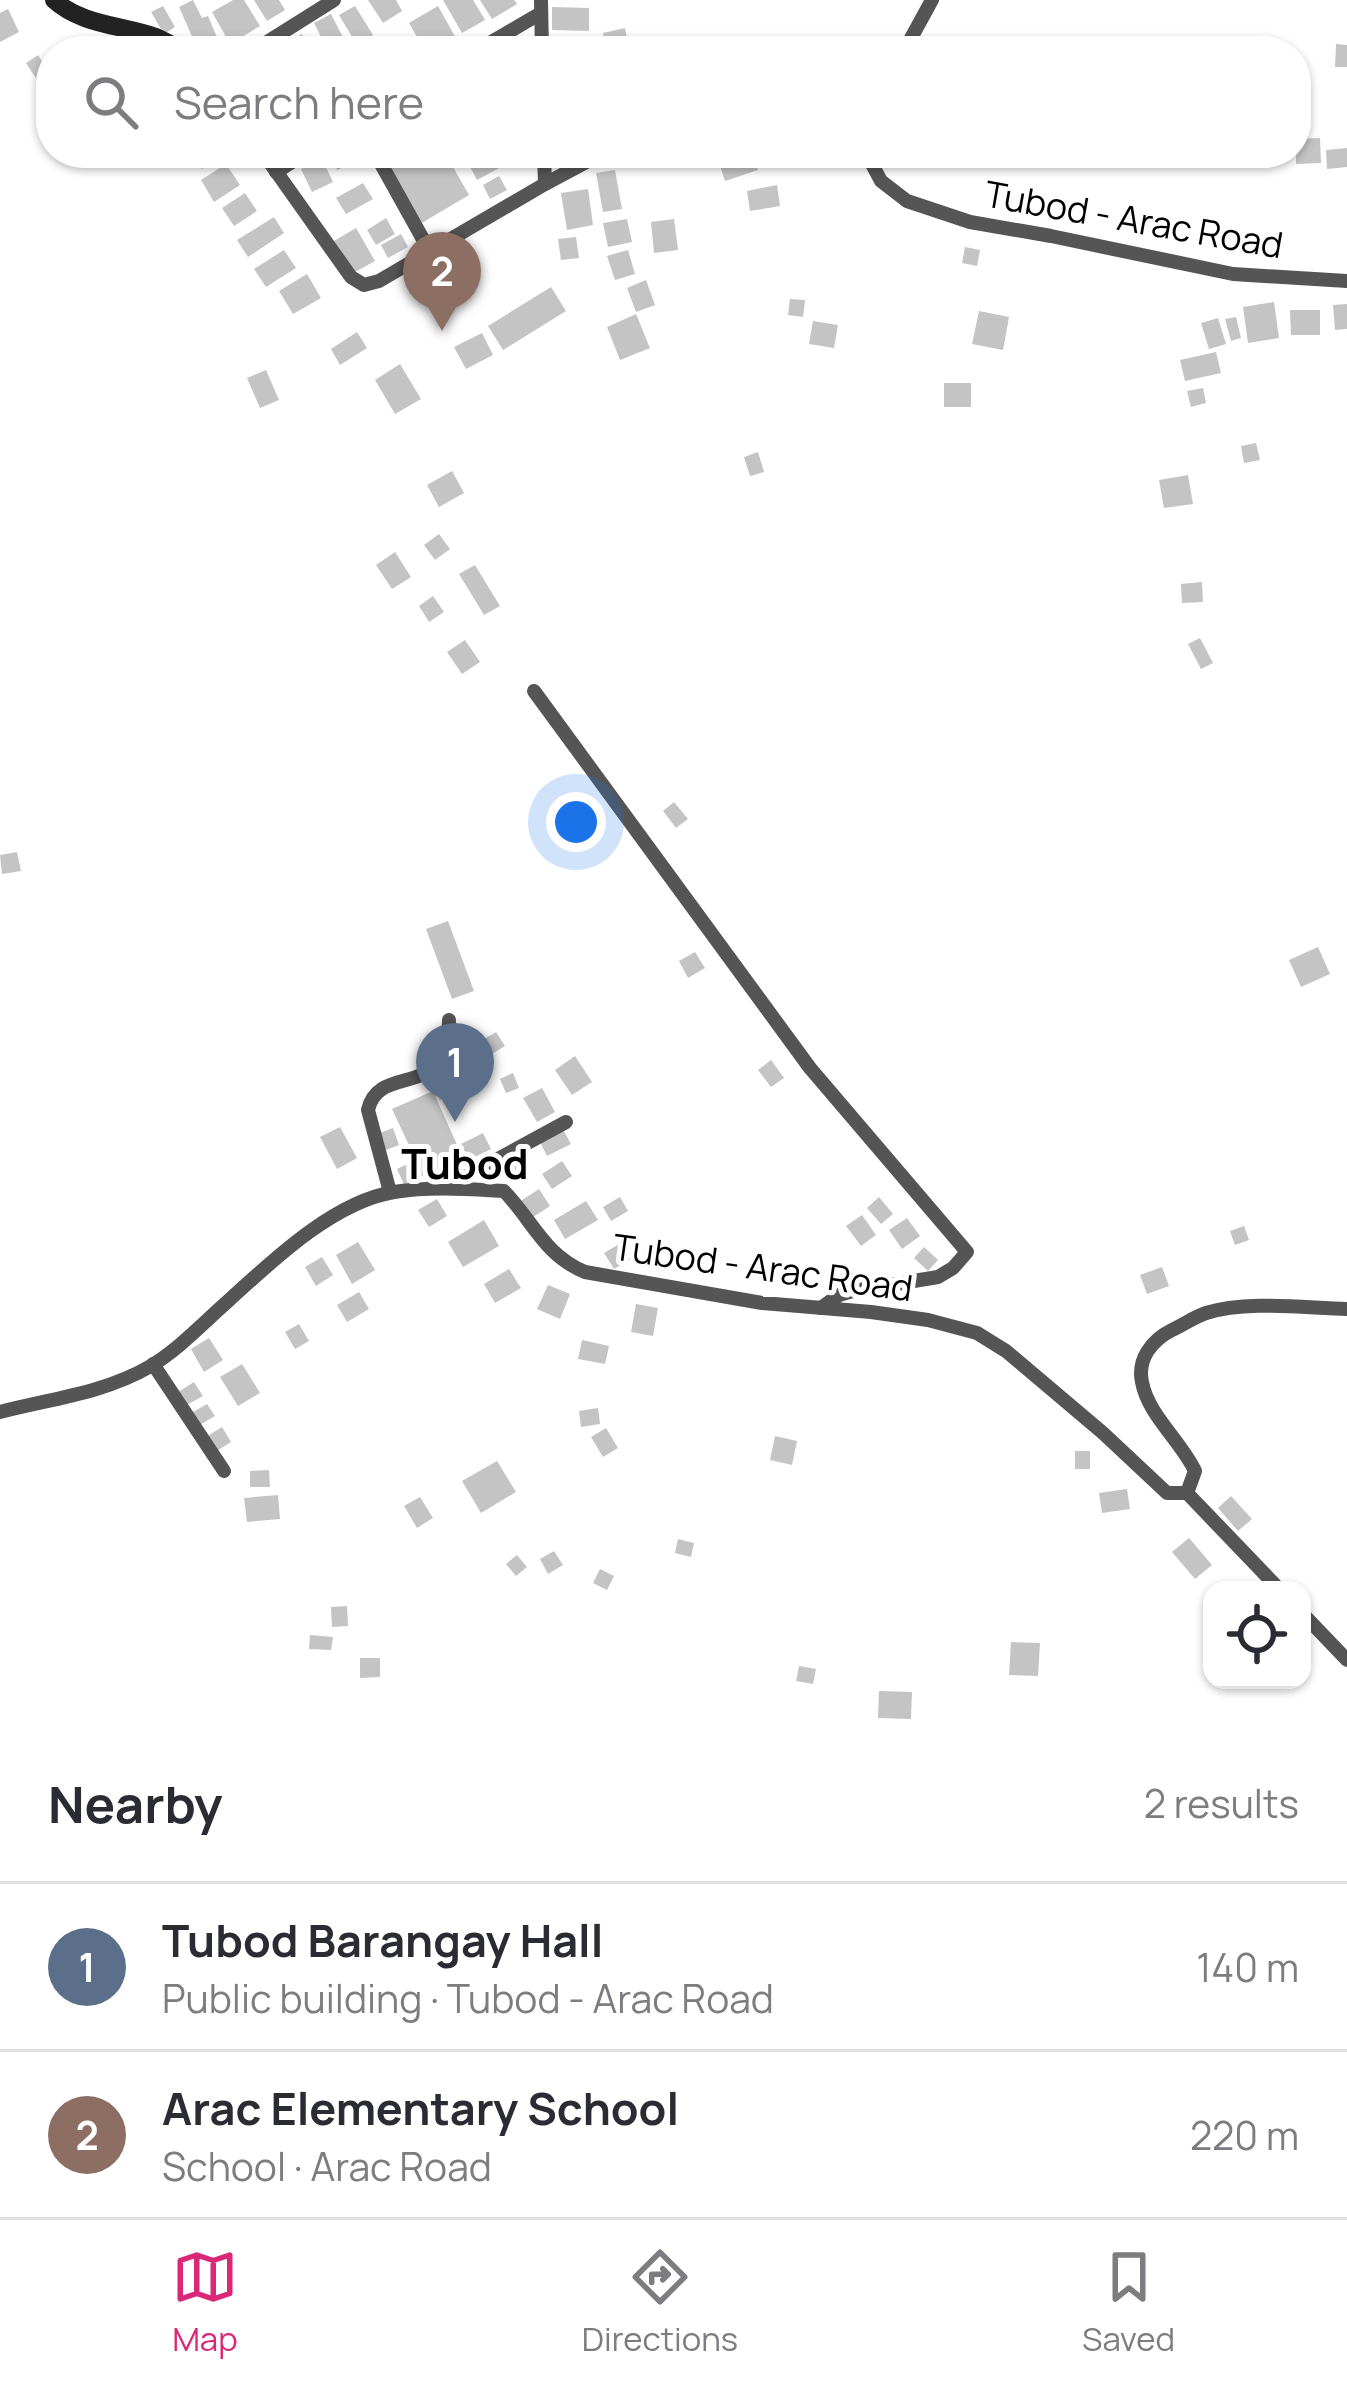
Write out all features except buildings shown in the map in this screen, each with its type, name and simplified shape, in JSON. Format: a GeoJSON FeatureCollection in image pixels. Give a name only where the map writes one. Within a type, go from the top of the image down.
{"type":"FeatureCollection","features":[{"type":"Feature","properties":{"kind":"street"},"geometry":{"type":"LineString","coordinates":[[54,0],[63,9],[149,36]]}},
{"type":"Feature","properties":{"kind":"street"},"geometry":{"type":"LineString","coordinates":[[278,36],[334,0]]}},
{"type":"Feature","properties":{"kind":"street"},"geometry":{"type":"LineString","coordinates":[[912,36],[932,0]]}},
{"type":"Feature","properties":{"kind":"street"},"geometry":{"type":"LineString","coordinates":[[498,36],[541,6]]}},
{"type":"Feature","properties":{"kind":"street"},"geometry":{"type":"LineString","coordinates":[[541,6],[542,36]]}},
{"type":"Feature","properties":{"kind":"street"},"geometry":{"type":"LineString","coordinates":[[273,168],[351,277],[364,285],[379,281],[575,168]]}},
{"type":"Feature","properties":{"kind":"street"},"geometry":{"type":"LineString","coordinates":[[276,172],[282,168]]}},
{"type":"Feature","properties":{"kind":"street"},"geometry":{"type":"LineString","coordinates":[[383,168],[429,250]]}},
{"type":"Feature","properties":{"kind":"street"},"geometry":{"type":"LineString","coordinates":[[544,168],[545,184]]}},
{"type":"Feature","properties":{"kind":"street","name":"Tubod - Arac Road"},"geometry":{"type":"LineString","coordinates":[[874,168],[881,181],[907,202],[970,222],[1233,274],[1347,281]]}},
{"type":"Feature","properties":{"kind":"street"},"geometry":{"type":"LineString","coordinates":[[534,692],[810,1068],[967,1252],[938,1277],[853,1291],[821,1308]]}},
{"type":"Feature","properties":{"kind":"street"},"geometry":{"type":"LineString","coordinates":[[390,1192],[368,1110],[371,1098],[382,1089],[426,1073],[442,1059],[448,1020]]}},
{"type":"Feature","properties":{"kind":"street"},"geometry":{"type":"LineString","coordinates":[[445,1187],[566,1122]]}},
{"type":"Feature","properties":{"kind":"street","name":"Tubod - Arac Road"},"geometry":{"type":"LineString","coordinates":[[0,1412],[103,1387],[153,1364],[265,1267],[350,1206],[390,1192],[445,1187],[505,1191],[547,1247],[565,1264],[585,1272],[762,1303],[928,1320],[977,1333],[1006,1351],[1167,1493],[1187,1493],[1271,1581]]}},
{"type":"Feature","properties":{"kind":"street"},"geometry":{"type":"LineString","coordinates":[[1187,1493],[1195,1471],[1151,1406],[1141,1382],[1142,1358],[1158,1337],[1207,1313],[1259,1306],[1347,1309]]}},
{"type":"Feature","properties":{"kind":"street"},"geometry":{"type":"LineString","coordinates":[[153,1364],[224,1471]]}},
{"type":"Feature","properties":{"kind":"street"},"geometry":{"type":"LineString","coordinates":[[1311,1622],[1347,1660]]}},
{"type":"Feature","properties":{"kind":"place","name":"Arac Elementary School"},"geometry":{"type":"Point","coordinates":[442,331]}},
{"type":"Feature","properties":{"kind":"place","name":"Tubod Barangay Hall"},"geometry":{"type":"Point","coordinates":[455,1122]}},
{"type":"Feature","properties":{"kind":"district","name":"Tubod"},"geometry":{"type":"Point","coordinates":[465,1163]}}]}
